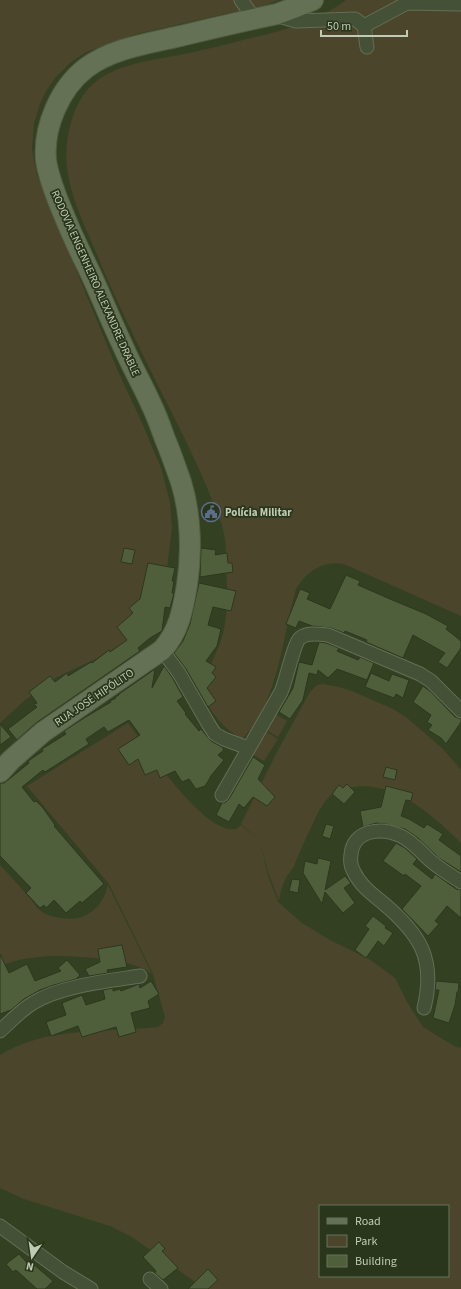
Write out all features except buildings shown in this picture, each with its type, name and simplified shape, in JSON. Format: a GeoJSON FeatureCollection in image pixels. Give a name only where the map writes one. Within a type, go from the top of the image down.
{"type":"FeatureCollection","features":[{"type":"Feature","properties":{"kind":"main road","name":"RODOVIA ENGENHEIRO ALEXANDRE DRABLE"},"geometry":{"type":"LineString","coordinates":[[180,618],[189,574],[190,544],[188,519],[181,483],[152,406],[122,345],[55,193],[46,160],[46,143],[49,126],[55,109],[70,84],[85,69],[113,53],[263,16],[296,7],[313,0]]}},
{"type":"Feature","properties":{"kind":"main road","name":"RUA JOSÉ HIPÓLITO"},"geometry":{"type":"LineString","coordinates":[[0,772],[11,760],[43,732],[162,650],[174,634],[180,618]]}},
{"type":"Feature","properties":{"kind":"street"},"geometry":{"type":"LineString","coordinates":[[241,0],[263,16],[296,21],[355,19],[364,26],[367,47]]}},
{"type":"Feature","properties":{"kind":"street"},"geometry":{"type":"LineString","coordinates":[[364,26],[407,3],[461,4]]}},
{"type":"Feature","properties":{"kind":"street"},"geometry":{"type":"LineString","coordinates":[[222,795],[245,746],[284,686],[296,644],[300,638],[310,635],[328,635],[420,674],[431,681],[461,711]]}},
{"type":"Feature","properties":{"kind":"street"},"geometry":{"type":"LineString","coordinates":[[162,650],[179,673],[208,725],[215,734],[224,739],[245,746]]}},
{"type":"Feature","properties":{"kind":"street"},"geometry":{"type":"LineString","coordinates":[[424,1008],[427,995],[428,968],[422,948],[402,920],[369,891],[358,879],[351,866],[350,857],[352,847],[360,837],[367,833],[380,831],[396,834],[410,841],[431,861],[461,882]]}},
{"type":"Feature","properties":{"kind":"street"},"geometry":{"type":"LineString","coordinates":[[0,1030],[28,1006],[54,993],[98,982],[140,976]]}},
{"type":"Feature","properties":{"kind":"street"},"geometry":{"type":"LineString","coordinates":[[0,1226],[63,1272],[91,1289]]}},
{"type":"Feature","properties":{"kind":"street"},"geometry":{"type":"LineString","coordinates":[[150,1279],[161,1289]]}},
{"type":"Feature","properties":{"kind":"green space"},"geometry":{"type":"Polygon","coordinates":[[[0,0],[279,0],[265,5],[136,34],[86,52],[71,62],[55,78],[46,91],[40,104],[34,123],[32,149],[37,175],[117,369],[161,468],[170,502],[172,528],[165,584],[129,640],[100,657],[57,677],[25,700],[0,723],[0,0]]]}},
{"type":"Feature","properties":{"kind":"green space"},"geometry":{"type":"Polygon","coordinates":[[[346,0],[461,0],[461,616],[344,564],[329,564],[316,569],[305,577],[296,589],[283,648],[272,688],[254,724],[242,739],[220,722],[204,699],[207,678],[221,641],[226,619],[226,550],[222,525],[198,467],[125,318],[78,210],[71,189],[67,167],[66,157],[68,134],[79,102],[85,93],[102,77],[113,71],[138,63],[203,50],[287,29],[323,15],[346,0]]]}},
{"type":"Feature","properties":{"kind":"green space"},"geometry":{"type":"Polygon","coordinates":[[[323,684],[339,687],[352,691],[393,709],[406,717],[443,749],[461,770],[461,843],[437,821],[410,801],[381,788],[365,786],[348,788],[335,792],[322,805],[293,868],[281,889],[279,901],[268,872],[261,844],[267,873],[278,902],[302,923],[330,940],[369,959],[395,978],[407,1002],[423,1027],[454,1046],[461,1048],[461,1289],[205,1289],[132,1237],[110,1226],[24,1199],[0,1188],[0,1055],[37,1039],[57,1035],[77,1032],[158,1027],[163,1023],[165,1017],[153,974],[109,884],[27,786],[128,723],[162,769],[192,804],[208,818],[223,827],[236,829],[241,825],[261,842],[241,824],[278,750],[310,692],[317,685],[323,684]]]}},
{"type":"Feature","properties":{"kind":"green space"},"geometry":{"type":"Polygon","coordinates":[[[275,714],[287,721],[278,737],[266,730],[275,714]]]}},
{"type":"Feature","properties":{"kind":"green space"},"geometry":{"type":"Polygon","coordinates":[[[265,731],[278,739],[264,761],[252,754],[265,731]]]}},
{"type":"Feature","properties":{"kind":"green space"},"geometry":{"type":"Polygon","coordinates":[[[0,865],[39,909],[48,915],[58,918],[70,919],[85,916],[102,901],[108,885],[152,974],[140,967],[128,964],[103,959],[64,956],[25,959],[0,966],[0,865]]]}},
{"type":"Feature","properties":{"kind":"place","name":"Polícia Militar"},"geometry":{"type":"Point","coordinates":[211,512]}}]}
